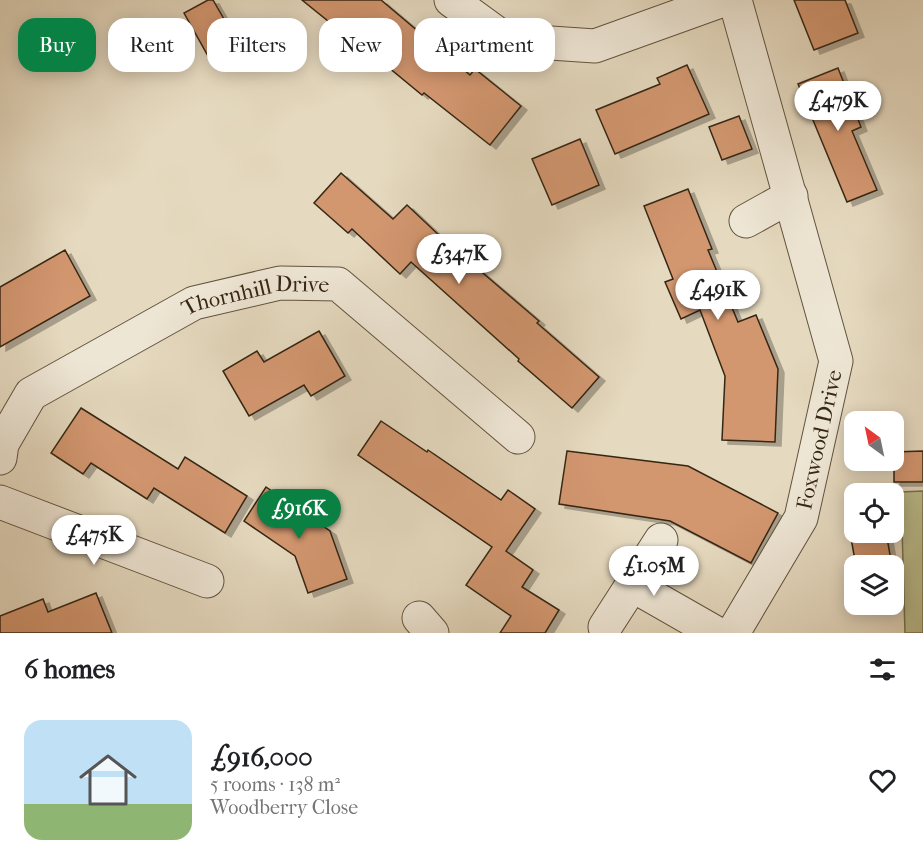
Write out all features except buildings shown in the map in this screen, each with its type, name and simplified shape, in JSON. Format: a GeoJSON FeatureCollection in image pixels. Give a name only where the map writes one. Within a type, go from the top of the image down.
{"type":"FeatureCollection","features":[{"type":"Feature","properties":{"kind":"street"},"geometry":{"type":"LineString","coordinates":[[451,0],[506,40],[595,46],[723,0]]}},
{"type":"Feature","properties":{"kind":"street","name":"Foxwood Drive"},"geometry":{"type":"LineString","coordinates":[[733,633],[801,518],[836,361],[735,0]]}},
{"type":"Feature","properties":{"kind":"street"},"geometry":{"type":"LineString","coordinates":[[746,221],[791,196]]}},
{"type":"Feature","properties":{"kind":"street","name":"Thornhill Drive"},"geometry":{"type":"LineString","coordinates":[[0,458],[2,444],[31,394],[194,303],[280,283],[338,284],[518,438]]}},
{"type":"Feature","properties":{"kind":"street"},"geometry":{"type":"LineString","coordinates":[[0,502],[207,581]]}},
{"type":"Feature","properties":{"kind":"street"},"geometry":{"type":"LineString","coordinates":[[605,627],[661,540]]}},
{"type":"Feature","properties":{"kind":"street"},"geometry":{"type":"LineString","coordinates":[[632,585],[716,633]]}},
{"type":"Feature","properties":{"kind":"green space"},"geometry":{"type":"Polygon","coordinates":[[[923,491],[923,633],[905,633],[902,543],[904,492],[923,491]]]}}]}
